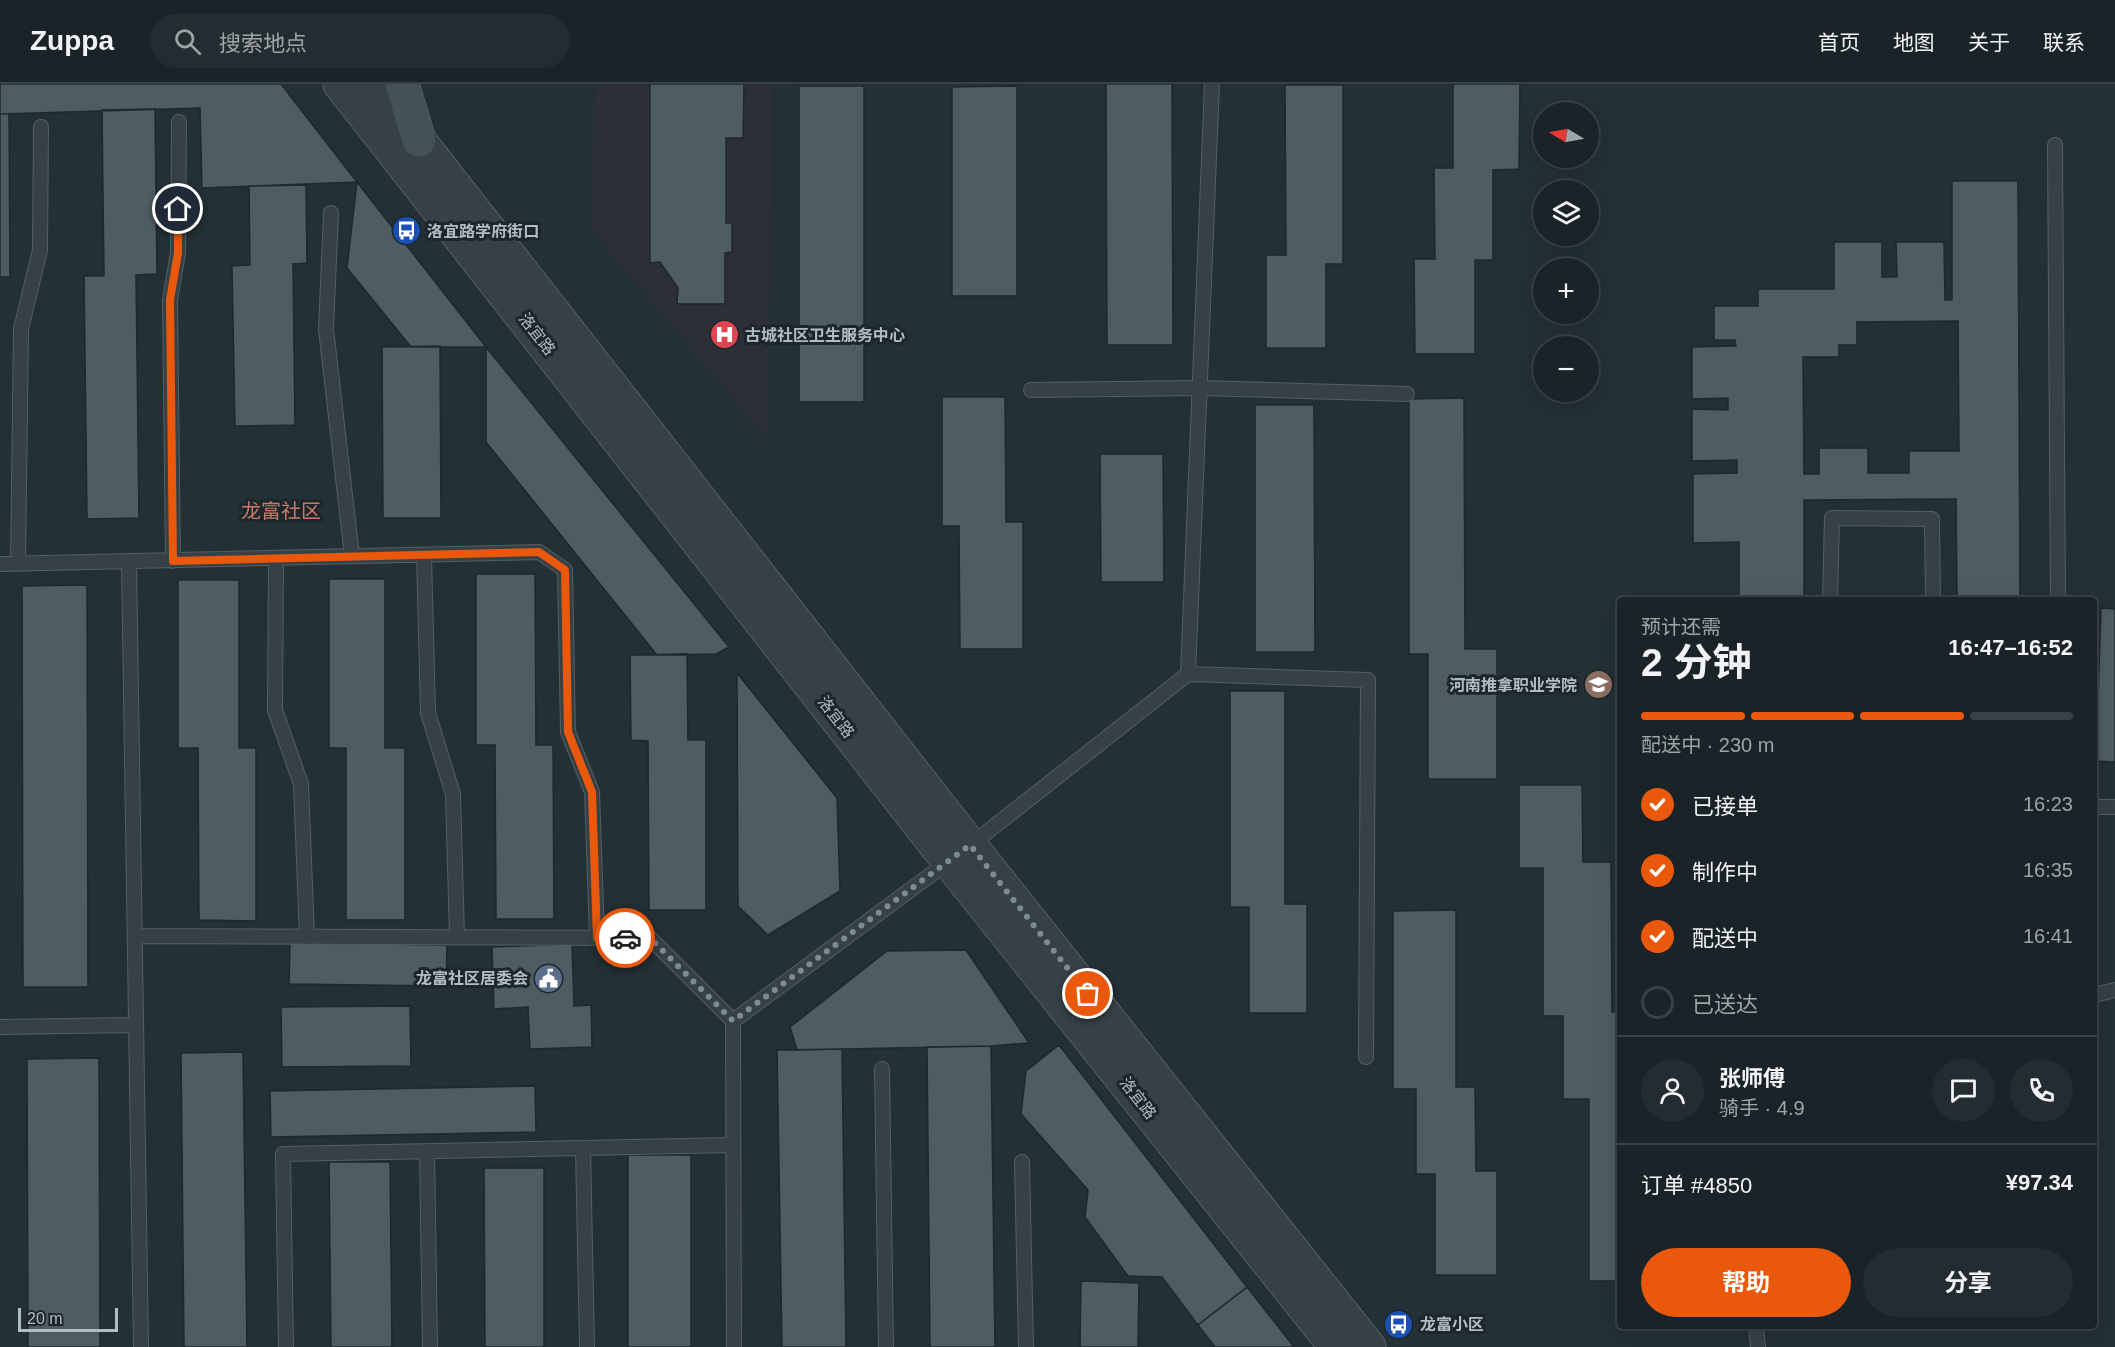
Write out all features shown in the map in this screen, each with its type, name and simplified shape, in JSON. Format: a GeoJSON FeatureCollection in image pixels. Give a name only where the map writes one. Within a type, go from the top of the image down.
{"type":"FeatureCollection","features":[{"type":"Feature","properties":{"kind":"main road"},"geometry":{"type":"LineString","coordinates":[[402,84],[419,140]]}},
{"type":"Feature","properties":{"kind":"street","name":"洛宜路"},"geometry":{"type":"LineString","coordinates":[[340,84],[960,853],[1369,1347]]}},
{"type":"Feature","properties":{"kind":"street","name":"洛宜路"},"geometry":{"type":"LineString","coordinates":[[375,84],[1336,1347]]}},
{"type":"Feature","properties":{"kind":"lane"},"geometry":{"type":"LineString","coordinates":[[1188,674],[1212,84]]}},
{"type":"Feature","properties":{"kind":"lane"},"geometry":{"type":"LineString","coordinates":[[173,561],[170,300],[178,253],[179,122]]}},
{"type":"Feature","properties":{"kind":"lane"},"geometry":{"type":"LineString","coordinates":[[18,564],[21,329],[40,250],[41,127]]}},
{"type":"Feature","properties":{"kind":"lane"},"geometry":{"type":"LineString","coordinates":[[2055,145],[2058,597]]}},
{"type":"Feature","properties":{"kind":"lane"},"geometry":{"type":"LineString","coordinates":[[331,213],[326,329],[352,556]]}},
{"type":"Feature","properties":{"kind":"lane"},"geometry":{"type":"LineString","coordinates":[[1030,390],[1200,388],[1407,394]]}},
{"type":"Feature","properties":{"kind":"lane"},"geometry":{"type":"LineString","coordinates":[[1830,597],[1832,518],[1932,519],[1933,597]]}},
{"type":"Feature","properties":{"kind":"lane"},"geometry":{"type":"LineString","coordinates":[[0,564],[539,552],[565,570],[568,732],[592,792],[597,938]]}},
{"type":"Feature","properties":{"kind":"lane"},"geometry":{"type":"LineString","coordinates":[[424,555],[428,713],[453,794],[457,937]]}},
{"type":"Feature","properties":{"kind":"lane"},"geometry":{"type":"LineString","coordinates":[[276,558],[275,710],[301,784],[307,937]]}},
{"type":"Feature","properties":{"kind":"lane"},"geometry":{"type":"LineString","coordinates":[[129,562],[141,1347]]}},
{"type":"Feature","properties":{"kind":"lane"},"geometry":{"type":"LineString","coordinates":[[733,1021],[960,853],[1188,674],[1368,680],[1366,1057]]}},
{"type":"Feature","properties":{"kind":"lane"},"geometry":{"type":"LineString","coordinates":[[2097,807],[2115,807]]}},
{"type":"Feature","properties":{"kind":"lane"},"geometry":{"type":"LineString","coordinates":[[135,936],[650,938],[733,1021],[734,1347]]}},
{"type":"Feature","properties":{"kind":"lane"},"geometry":{"type":"LineString","coordinates":[[2097,994],[2115,990]]}},
{"type":"Feature","properties":{"kind":"lane"},"geometry":{"type":"LineString","coordinates":[[0,1027],[136,1025]]}},
{"type":"Feature","properties":{"kind":"lane"},"geometry":{"type":"LineString","coordinates":[[882,1069],[885,1347]]}},
{"type":"Feature","properties":{"kind":"lane"},"geometry":{"type":"LineString","coordinates":[[286,1347],[283,1154],[733,1145]]}},
{"type":"Feature","properties":{"kind":"lane"},"geometry":{"type":"LineString","coordinates":[[584,1148],[587,1347]]}},
{"type":"Feature","properties":{"kind":"lane"},"geometry":{"type":"LineString","coordinates":[[427,1151],[430,1347]]}},
{"type":"Feature","properties":{"kind":"lane"},"geometry":{"type":"LineString","coordinates":[[1022,1162],[1026,1347]]}},
{"type":"Feature","properties":{"kind":"lane"},"geometry":{"type":"LineString","coordinates":[[1756,1329],[1758,1347]]}},
{"type":"Feature","properties":{"kind":"shaded area","name":"古城社区卫生服务中心"},"geometry":{"type":"Polygon","coordinates":[[[595,84],[773,84],[767,439],[591,230],[595,84]]]}},
{"type":"Feature","properties":{"kind":"building"},"geometry":{"type":"Polygon","coordinates":[[[0,84],[281,84],[357,182],[202,188],[200,108],[0,114],[0,84]]]}},
{"type":"Feature","properties":{"kind":"building"},"geometry":{"type":"Polygon","coordinates":[[[650,84],[744,84],[743,138],[726,138],[726,223],[732,223],[732,252],[725,253],[725,304],[677,304],[678,288],[660,262],[650,263],[650,84]]]}},
{"type":"Feature","properties":{"kind":"building"},"geometry":{"type":"Polygon","coordinates":[[[1106,84],[1172,84],[1173,345],[1107,345],[1106,84]]]}},
{"type":"Feature","properties":{"kind":"building"},"geometry":{"type":"Polygon","coordinates":[[[1453,84],[1520,84],[1519,169],[1493,170],[1493,260],[1475,260],[1475,354],[1415,354],[1414,259],[1435,259],[1434,168],[1453,168],[1453,84]]]}},
{"type":"Feature","properties":{"kind":"building"},"geometry":{"type":"Polygon","coordinates":[[[1285,85],[1343,85],[1343,264],[1326,264],[1326,348],[1266,348],[1266,255],[1286,255],[1285,85]]]}},
{"type":"Feature","properties":{"kind":"building"},"geometry":{"type":"Polygon","coordinates":[[[799,86],[864,86],[864,402],[799,402],[799,86]]]}},
{"type":"Feature","properties":{"kind":"building"},"geometry":{"type":"Polygon","coordinates":[[[1017,86],[1017,296],[952,296],[952,87],[1017,86]]]}},
{"type":"Feature","properties":{"kind":"building"},"geometry":{"type":"Polygon","coordinates":[[[155,109],[157,274],[136,275],[139,518],[87,519],[84,276],[104,276],[102,110],[155,109]]]}},
{"type":"Feature","properties":{"kind":"building"},"geometry":{"type":"Polygon","coordinates":[[[0,114],[9,114],[10,277],[0,277],[0,114]]]}},
{"type":"Feature","properties":{"kind":"building"},"geometry":{"type":"Polygon","coordinates":[[[1952,181],[2018,181],[2020,597],[1957,597],[1956,499],[1804,500],[1804,597],[1739,597],[1739,542],[1693,543],[1693,474],[1737,473],[1737,460],[1692,461],[1692,409],[1728,410],[1728,398],[1692,399],[1692,347],[1736,346],[1735,340],[1714,340],[1714,306],[1758,306],[1758,289],[1834,289],[1834,242],[1882,242],[1882,277],[1897,277],[1896,242],[1944,242],[1945,300],[1952,300],[1952,181]],[[1958,321],[1857,322],[1857,345],[1839,345],[1839,357],[1803,357],[1804,474],[1819,474],[1819,448],[1868,448],[1868,473],[1909,473],[1909,451],[1959,451],[1958,321]]]}},
{"type":"Feature","properties":{"kind":"building"},"geometry":{"type":"Polygon","coordinates":[[[357,182],[486,347],[411,347],[347,268],[357,182]]]}},
{"type":"Feature","properties":{"kind":"building"},"geometry":{"type":"Polygon","coordinates":[[[306,185],[307,263],[293,264],[295,425],[235,426],[232,266],[250,265],[249,186],[306,185]]]}},
{"type":"Feature","properties":{"kind":"building"},"geometry":{"type":"Polygon","coordinates":[[[440,346],[441,518],[383,518],[382,347],[440,346]]]}},
{"type":"Feature","properties":{"kind":"building"},"geometry":{"type":"Polygon","coordinates":[[[486,347],[729,647],[716,654],[657,655],[486,442],[486,347]]]}},
{"type":"Feature","properties":{"kind":"building"},"geometry":{"type":"Polygon","coordinates":[[[942,397],[1005,397],[1006,522],[1023,522],[1023,649],[960,649],[959,526],[942,526],[942,397]]]}},
{"type":"Feature","properties":{"kind":"building"},"geometry":{"type":"Polygon","coordinates":[[[1464,398],[1465,649],[1497,649],[1497,779],[1428,779],[1428,654],[1409,654],[1409,399],[1464,398]]]}},
{"type":"Feature","properties":{"kind":"building"},"geometry":{"type":"Polygon","coordinates":[[[1255,405],[1314,405],[1315,652],[1255,652],[1255,405]]]}},
{"type":"Feature","properties":{"kind":"building"},"geometry":{"type":"Polygon","coordinates":[[[1100,454],[1163,454],[1164,582],[1101,582],[1100,454]]]}},
{"type":"Feature","properties":{"kind":"building"},"geometry":{"type":"Polygon","coordinates":[[[476,574],[535,574],[536,745],[553,745],[554,919],[496,919],[495,745],[476,745],[476,574]]]}},
{"type":"Feature","properties":{"kind":"building"},"geometry":{"type":"Polygon","coordinates":[[[329,579],[385,579],[385,748],[405,748],[405,920],[346,920],[346,748],[329,748],[329,579]]]}},
{"type":"Feature","properties":{"kind":"building"},"geometry":{"type":"Polygon","coordinates":[[[178,580],[239,580],[239,748],[256,748],[256,921],[199,920],[198,748],[178,748],[178,580]]]}},
{"type":"Feature","properties":{"kind":"building"},"geometry":{"type":"Polygon","coordinates":[[[87,585],[88,987],[23,987],[22,586],[87,585]]]}},
{"type":"Feature","properties":{"kind":"building"},"geometry":{"type":"Polygon","coordinates":[[[2101,608],[2115,609],[2115,762],[2097,761],[2101,608]]]}},
{"type":"Feature","properties":{"kind":"building"},"geometry":{"type":"Polygon","coordinates":[[[687,654],[688,740],[706,740],[706,910],[649,910],[648,741],[631,740],[630,655],[687,654]]]}},
{"type":"Feature","properties":{"kind":"building"},"geometry":{"type":"Polygon","coordinates":[[[737,673],[837,798],[840,891],[768,935],[738,906],[737,673]]]}},
{"type":"Feature","properties":{"kind":"building"},"geometry":{"type":"Polygon","coordinates":[[[1230,691],[1285,691],[1285,904],[1307,904],[1307,1013],[1249,1013],[1249,907],[1230,907],[1230,691]]]}},
{"type":"Feature","properties":{"kind":"building"},"geometry":{"type":"Polygon","coordinates":[[[1519,785],[1582,785],[1583,862],[1611,862],[1612,1012],[1617,1012],[1617,1281],[1589,1281],[1589,1099],[1563,1099],[1563,1016],[1543,1016],[1543,868],[1519,868],[1519,785]]]}},
{"type":"Feature","properties":{"kind":"building"},"geometry":{"type":"Polygon","coordinates":[[[1456,910],[1456,1087],[1475,1087],[1476,1171],[1497,1171],[1497,1275],[1435,1275],[1435,1174],[1416,1174],[1416,1089],[1393,1089],[1393,911],[1456,910]]]}},
{"type":"Feature","properties":{"kind":"building"},"geometry":{"type":"Polygon","coordinates":[[[290,943],[447,945],[446,986],[289,984],[290,943]]]}},
{"type":"Feature","properties":{"kind":"building"},"geometry":{"type":"Polygon","coordinates":[[[572,944],[574,1006],[591,1005],[592,1047],[530,1049],[528,1007],[494,1009],[492,947],[572,944]]]}},
{"type":"Feature","properties":{"kind":"building"},"geometry":{"type":"Polygon","coordinates":[[[966,950],[1029,1043],[991,1046],[797,1050],[790,1027],[887,951],[966,950]]]}},
{"type":"Feature","properties":{"kind":"building"},"geometry":{"type":"Polygon","coordinates":[[[410,1006],[411,1066],[282,1067],[281,1007],[410,1006]]]}},
{"type":"Feature","properties":{"kind":"building"},"geometry":{"type":"Polygon","coordinates":[[[1059,1045],[1247,1287],[1198,1325],[1162,1277],[1128,1276],[1085,1217],[1088,1190],[1021,1114],[1026,1071],[1059,1045]]]}},
{"type":"Feature","properties":{"kind":"building"},"geometry":{"type":"Polygon","coordinates":[[[991,1046],[995,1347],[930,1347],[927,1047],[991,1046]]]}},
{"type":"Feature","properties":{"kind":"building"},"geometry":{"type":"Polygon","coordinates":[[[842,1049],[846,1347],[782,1347],[777,1050],[842,1049]]]}},
{"type":"Feature","properties":{"kind":"building"},"geometry":{"type":"Polygon","coordinates":[[[243,1052],[247,1347],[184,1347],[181,1053],[243,1052]]]}},
{"type":"Feature","properties":{"kind":"building"},"geometry":{"type":"Polygon","coordinates":[[[99,1058],[100,1347],[28,1347],[27,1059],[99,1058]]]}},
{"type":"Feature","properties":{"kind":"building"},"geometry":{"type":"Polygon","coordinates":[[[535,1086],[536,1132],[271,1137],[270,1091],[535,1086]]]}},
{"type":"Feature","properties":{"kind":"building"},"geometry":{"type":"Polygon","coordinates":[[[628,1155],[691,1155],[691,1347],[628,1347],[628,1155]]]}},
{"type":"Feature","properties":{"kind":"building"},"geometry":{"type":"Polygon","coordinates":[[[329,1162],[390,1162],[392,1347],[331,1347],[329,1162]]]}},
{"type":"Feature","properties":{"kind":"building"},"geometry":{"type":"Polygon","coordinates":[[[484,1168],[544,1168],[544,1347],[485,1347],[484,1168]]]}},
{"type":"Feature","properties":{"kind":"building"},"geometry":{"type":"Polygon","coordinates":[[[1081,1281],[1139,1283],[1138,1347],[1080,1347],[1081,1281]]]}},
{"type":"Feature","properties":{"kind":"building"},"geometry":{"type":"Polygon","coordinates":[[[1247,1287],[1294,1347],[1215,1347],[1198,1325],[1247,1287]]]}},
{"type":"Feature","properties":{"kind":"way so far"},"geometry":{"type":"LineString","coordinates":[[625,938],[650,938],[733,1021],[970,845],[1088,994]]}},
{"type":"Feature","properties":{"kind":"place","name":"洛宜路学府街口"},"geometry":{"type":"Point","coordinates":[406,231]}},
{"type":"Feature","properties":{"kind":"place","name":"古城社区卫生服务中心"},"geometry":{"type":"Point","coordinates":[724,335]}},
{"type":"Feature","properties":{"kind":"place","name":"河南推拿职业学院"},"geometry":{"type":"Point","coordinates":[1598,685]}},
{"type":"Feature","properties":{"kind":"place","name":"龙富社区居委会"},"geometry":{"type":"Point","coordinates":[549,978]}},
{"type":"Feature","properties":{"kind":"place","name":"龙富小区"},"geometry":{"type":"Point","coordinates":[1399,1324]}},
{"type":"Feature","properties":{"kind":"district","name":"龙富社区"},"geometry":{"type":"Point","coordinates":[281,511]}},
{"type":"Feature","properties":{"kind":"route"},"geometry":{"type":"LineString","coordinates":[[178,209],[178,253],[170,300],[173,561],[539,552],[565,570],[568,732],[592,792],[597,938],[625,938]]}}]}
